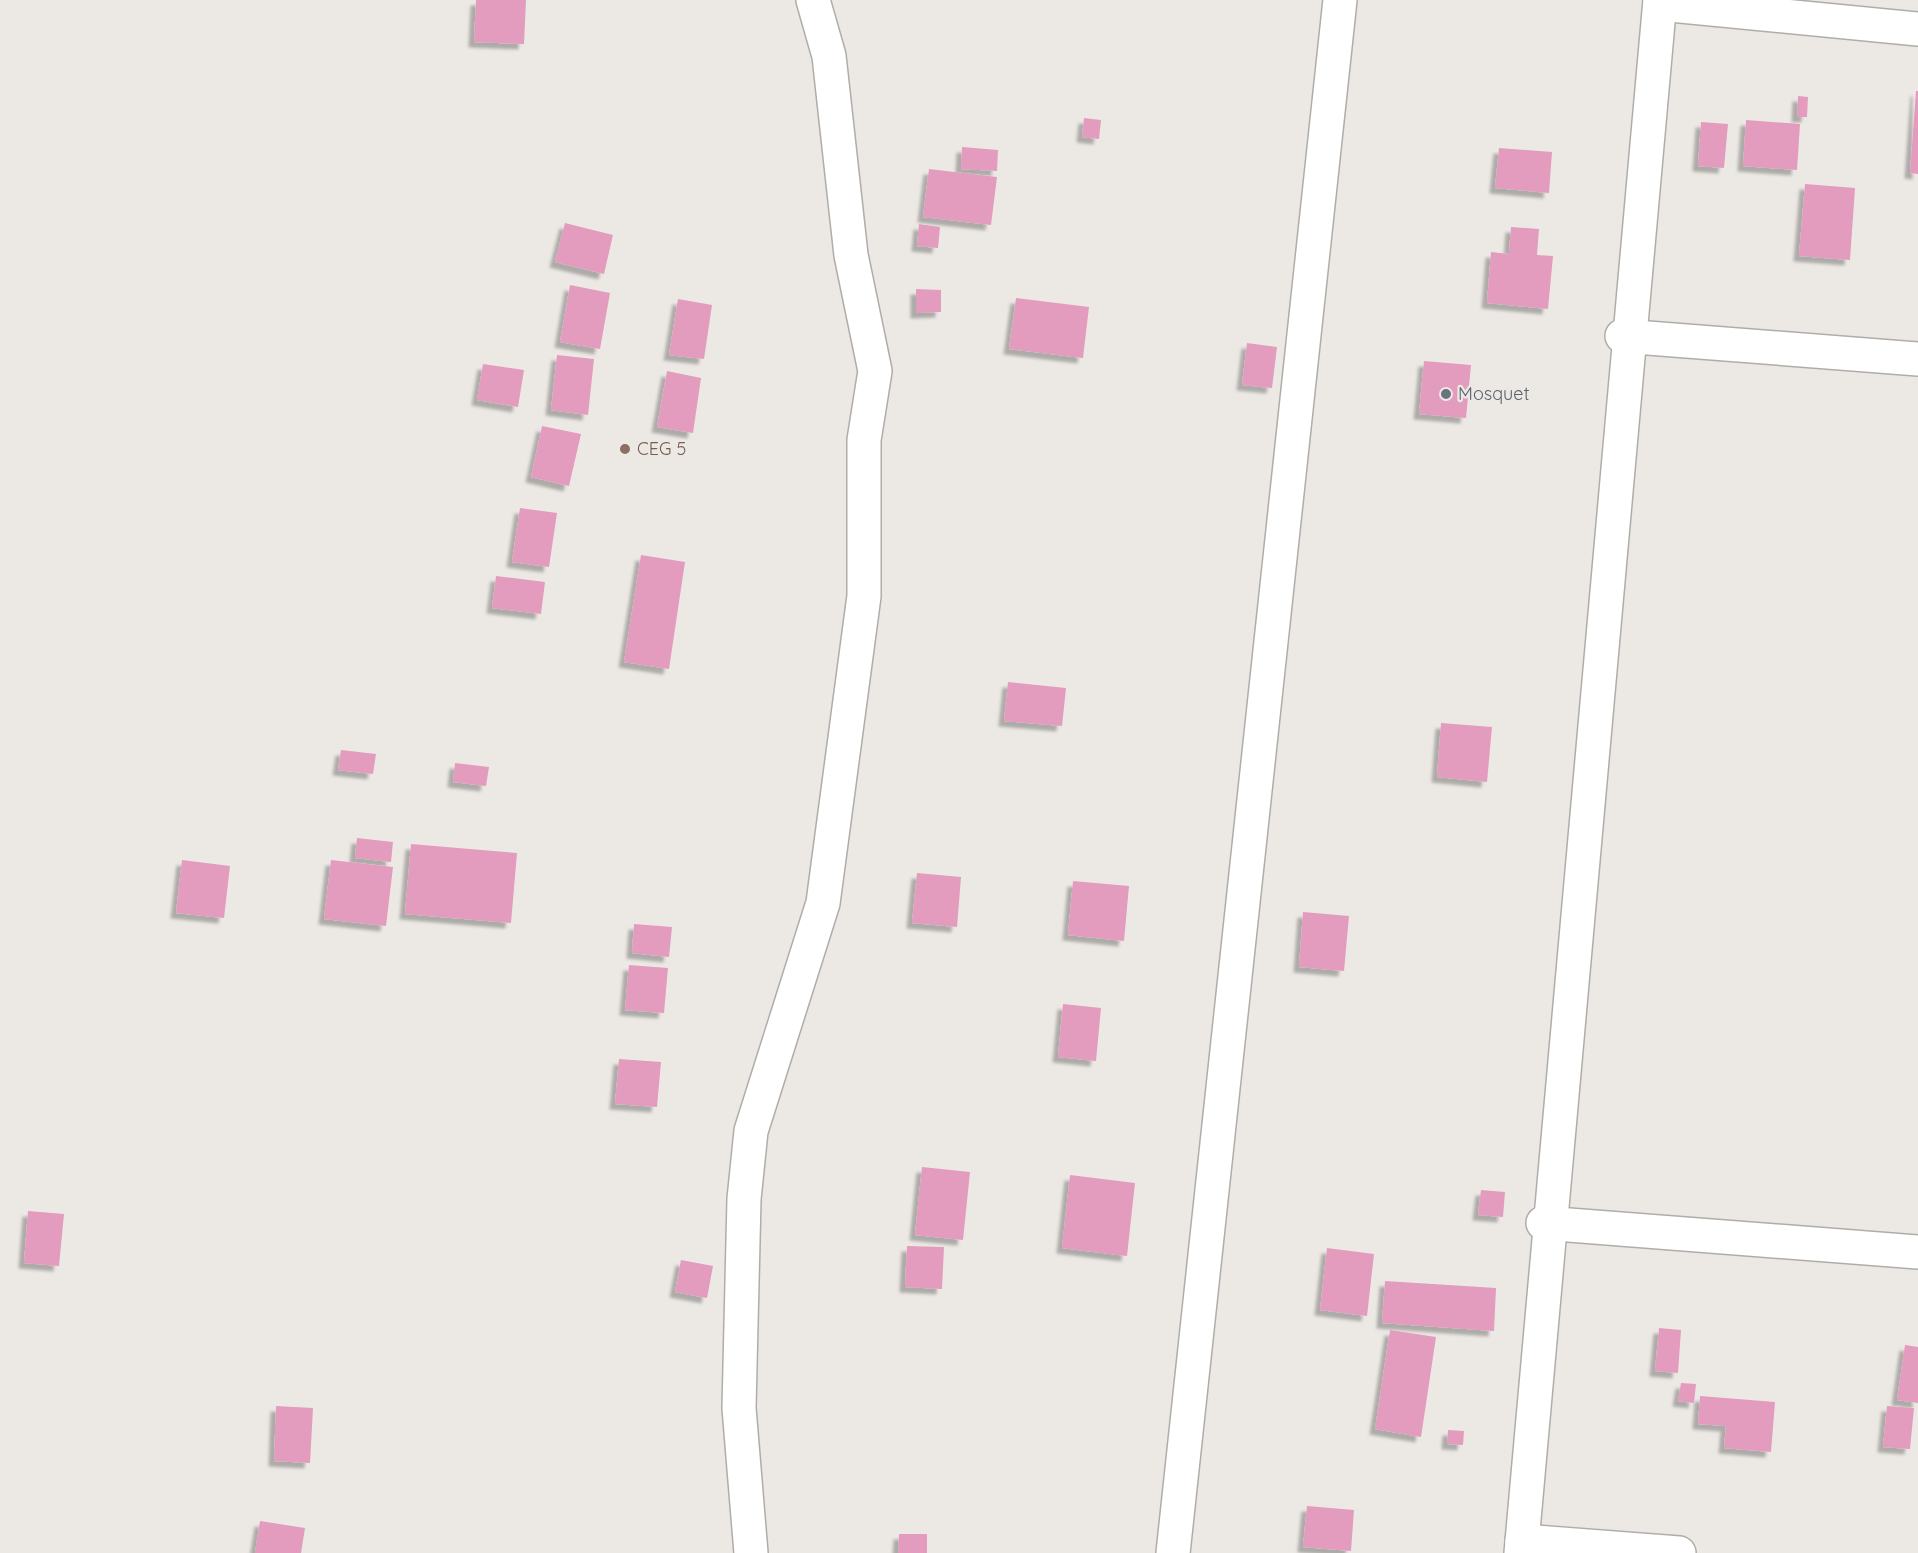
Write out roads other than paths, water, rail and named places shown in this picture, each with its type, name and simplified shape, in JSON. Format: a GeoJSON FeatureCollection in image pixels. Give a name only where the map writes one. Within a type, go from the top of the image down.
{"type":"FeatureCollection","features":[{"type":"Feature","properties":{"kind":"street"},"geometry":{"type":"LineString","coordinates":[[751,1553],[739,1408],[744,1199],[752,1131],[824,903],[864,596],[864,440],[875,371],[851,255],[829,56],[813,0]]}},
{"type":"Feature","properties":{"kind":"street"},"geometry":{"type":"LineString","coordinates":[[1173,1553],[1340,0]]}},
{"type":"Feature","properties":{"kind":"street"},"geometry":{"type":"LineString","coordinates":[[1678,1553],[1521,1547],[1547,1224],[1626,336],[1660,2],[1918,29]]}},
{"type":"Feature","properties":{"kind":"street"},"geometry":{"type":"LineString","coordinates":[[1626,336],[1918,359]]}},
{"type":"Feature","properties":{"kind":"street"},"geometry":{"type":"LineString","coordinates":[[1547,1224],[1918,1252]]}},
{"type":"Feature","properties":{"kind":"place","name":"Mosquet"},"geometry":{"type":"Point","coordinates":[1446,394]}},
{"type":"Feature","properties":{"kind":"place","name":"CEG 5"},"geometry":{"type":"Point","coordinates":[625,449]}}]}
